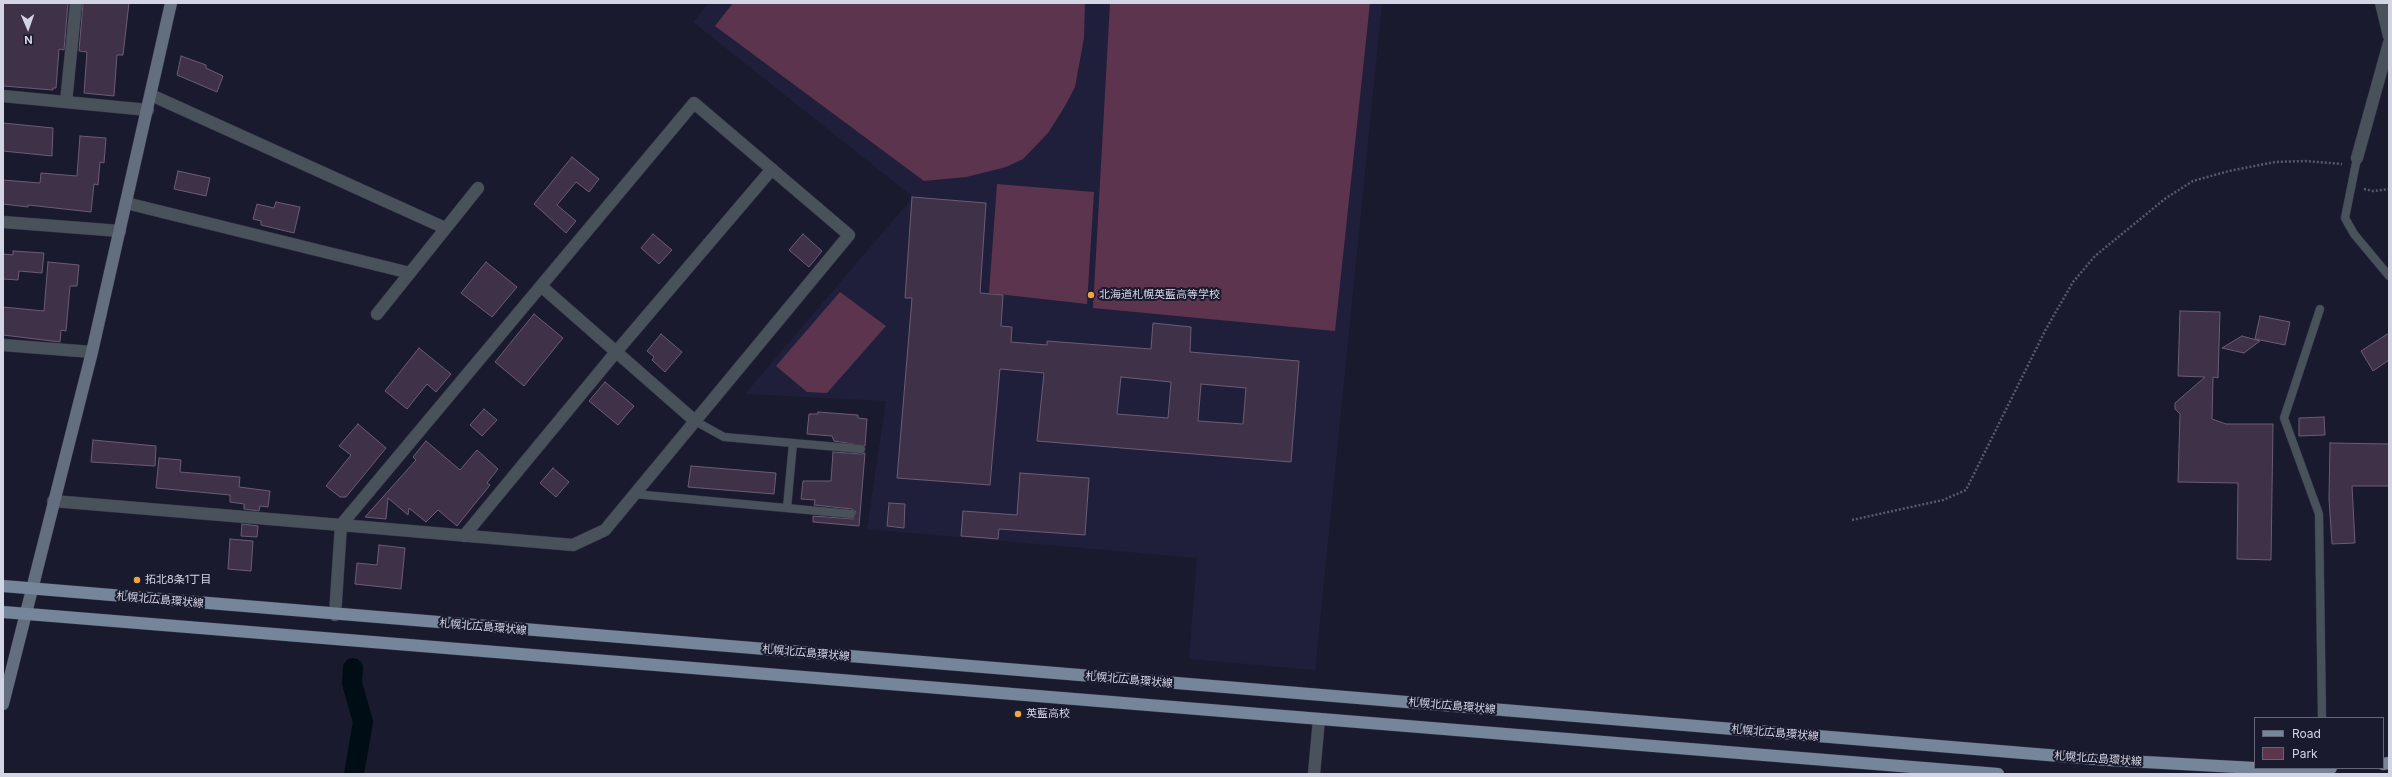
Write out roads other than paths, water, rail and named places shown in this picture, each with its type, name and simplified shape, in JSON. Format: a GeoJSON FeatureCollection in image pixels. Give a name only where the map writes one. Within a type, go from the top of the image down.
{"type":"FeatureCollection","features":[{"type":"Feature","properties":{"kind":"main road","name":"札幌北広島環状線"},"geometry":{"type":"LineString","coordinates":[[3,586],[335,615],[2108,760],[2254,768]]}},
{"type":"Feature","properties":{"kind":"main road","name":"札幌北広島環状線"},"geometry":{"type":"LineString","coordinates":[[3,612],[1998,774]]}},
{"type":"Feature","properties":{"kind":"main road","name":"札幌北広島環状線"},"geometry":{"type":"LineString","coordinates":[[2278,769],[2313,769]]}},
{"type":"Feature","properties":{"kind":"street"},"geometry":{"type":"LineString","coordinates":[[66,102],[76,3]]}},
{"type":"Feature","properties":{"kind":"street"},"geometry":{"type":"LineString","coordinates":[[3,704],[27,615],[32,589],[92,352],[172,3]]}},
{"type":"Feature","properties":{"kind":"street"},"geometry":{"type":"LineString","coordinates":[[2382,3],[2389,36]]}},
{"type":"Feature","properties":{"kind":"street"},"geometry":{"type":"LineString","coordinates":[[2357,158],[2389,43]]}},
{"type":"Feature","properties":{"kind":"street"},"geometry":{"type":"LineString","coordinates":[[151,95],[445,228]]}},
{"type":"Feature","properties":{"kind":"street"},"geometry":{"type":"LineString","coordinates":[[3,96],[148,110]]}},
{"type":"Feature","properties":{"kind":"street"},"geometry":{"type":"LineString","coordinates":[[54,501],[341,525],[573,545],[605,530],[849,235],[694,103],[341,525],[335,615]]}},
{"type":"Feature","properties":{"kind":"street"},"geometry":{"type":"LineString","coordinates":[[464,536],[616,352],[772,169]]}},
{"type":"Feature","properties":{"kind":"street"},"geometry":{"type":"LineString","coordinates":[[377,314],[478,188]]}},
{"type":"Feature","properties":{"kind":"street"},"geometry":{"type":"LineString","coordinates":[[126,202],[410,273]]}},
{"type":"Feature","properties":{"kind":"street"},"geometry":{"type":"LineString","coordinates":[[3,222],[120,231]]}},
{"type":"Feature","properties":{"kind":"street"},"geometry":{"type":"LineString","coordinates":[[541,286],[695,422]]}},
{"type":"Feature","properties":{"kind":"street"},"geometry":{"type":"LineString","coordinates":[[3,345],[92,352]]}},
{"type":"Feature","properties":{"kind":"street"},"geometry":{"type":"LineString","coordinates":[[1314,774],[1318,719]]}},
{"type":"Feature","properties":{"kind":"lane"},"geometry":{"type":"LineString","coordinates":[[2357,158],[2345,218],[2354,234],[2389,276]]}},
{"type":"Feature","properties":{"kind":"lane"},"geometry":{"type":"LineString","coordinates":[[2320,309],[2284,418],[2318,514],[2322,717]]}},
{"type":"Feature","properties":{"kind":"lane"},"geometry":{"type":"LineString","coordinates":[[695,422],[724,437],[862,449]]}},
{"type":"Feature","properties":{"kind":"lane"},"geometry":{"type":"LineString","coordinates":[[787,508],[793,443]]}},
{"type":"Feature","properties":{"kind":"lane"},"geometry":{"type":"LineString","coordinates":[[634,494],[852,514]]}},
{"type":"Feature","properties":{"kind":"waterway"},"geometry":{"type":"LineString","coordinates":[[353,668],[352,683],[363,722],[354,774]]}},
{"type":"Feature","properties":{"kind":"place","name":"北海道札幌英藍高等学校"},"geometry":{"type":"Point","coordinates":[1091,295]}},
{"type":"Feature","properties":{"kind":"place","name":"拓北8条1丁目"},"geometry":{"type":"Point","coordinates":[137,580]}},
{"type":"Feature","properties":{"kind":"place","name":"英藍高校"},"geometry":{"type":"Point","coordinates":[1018,714]}}]}
